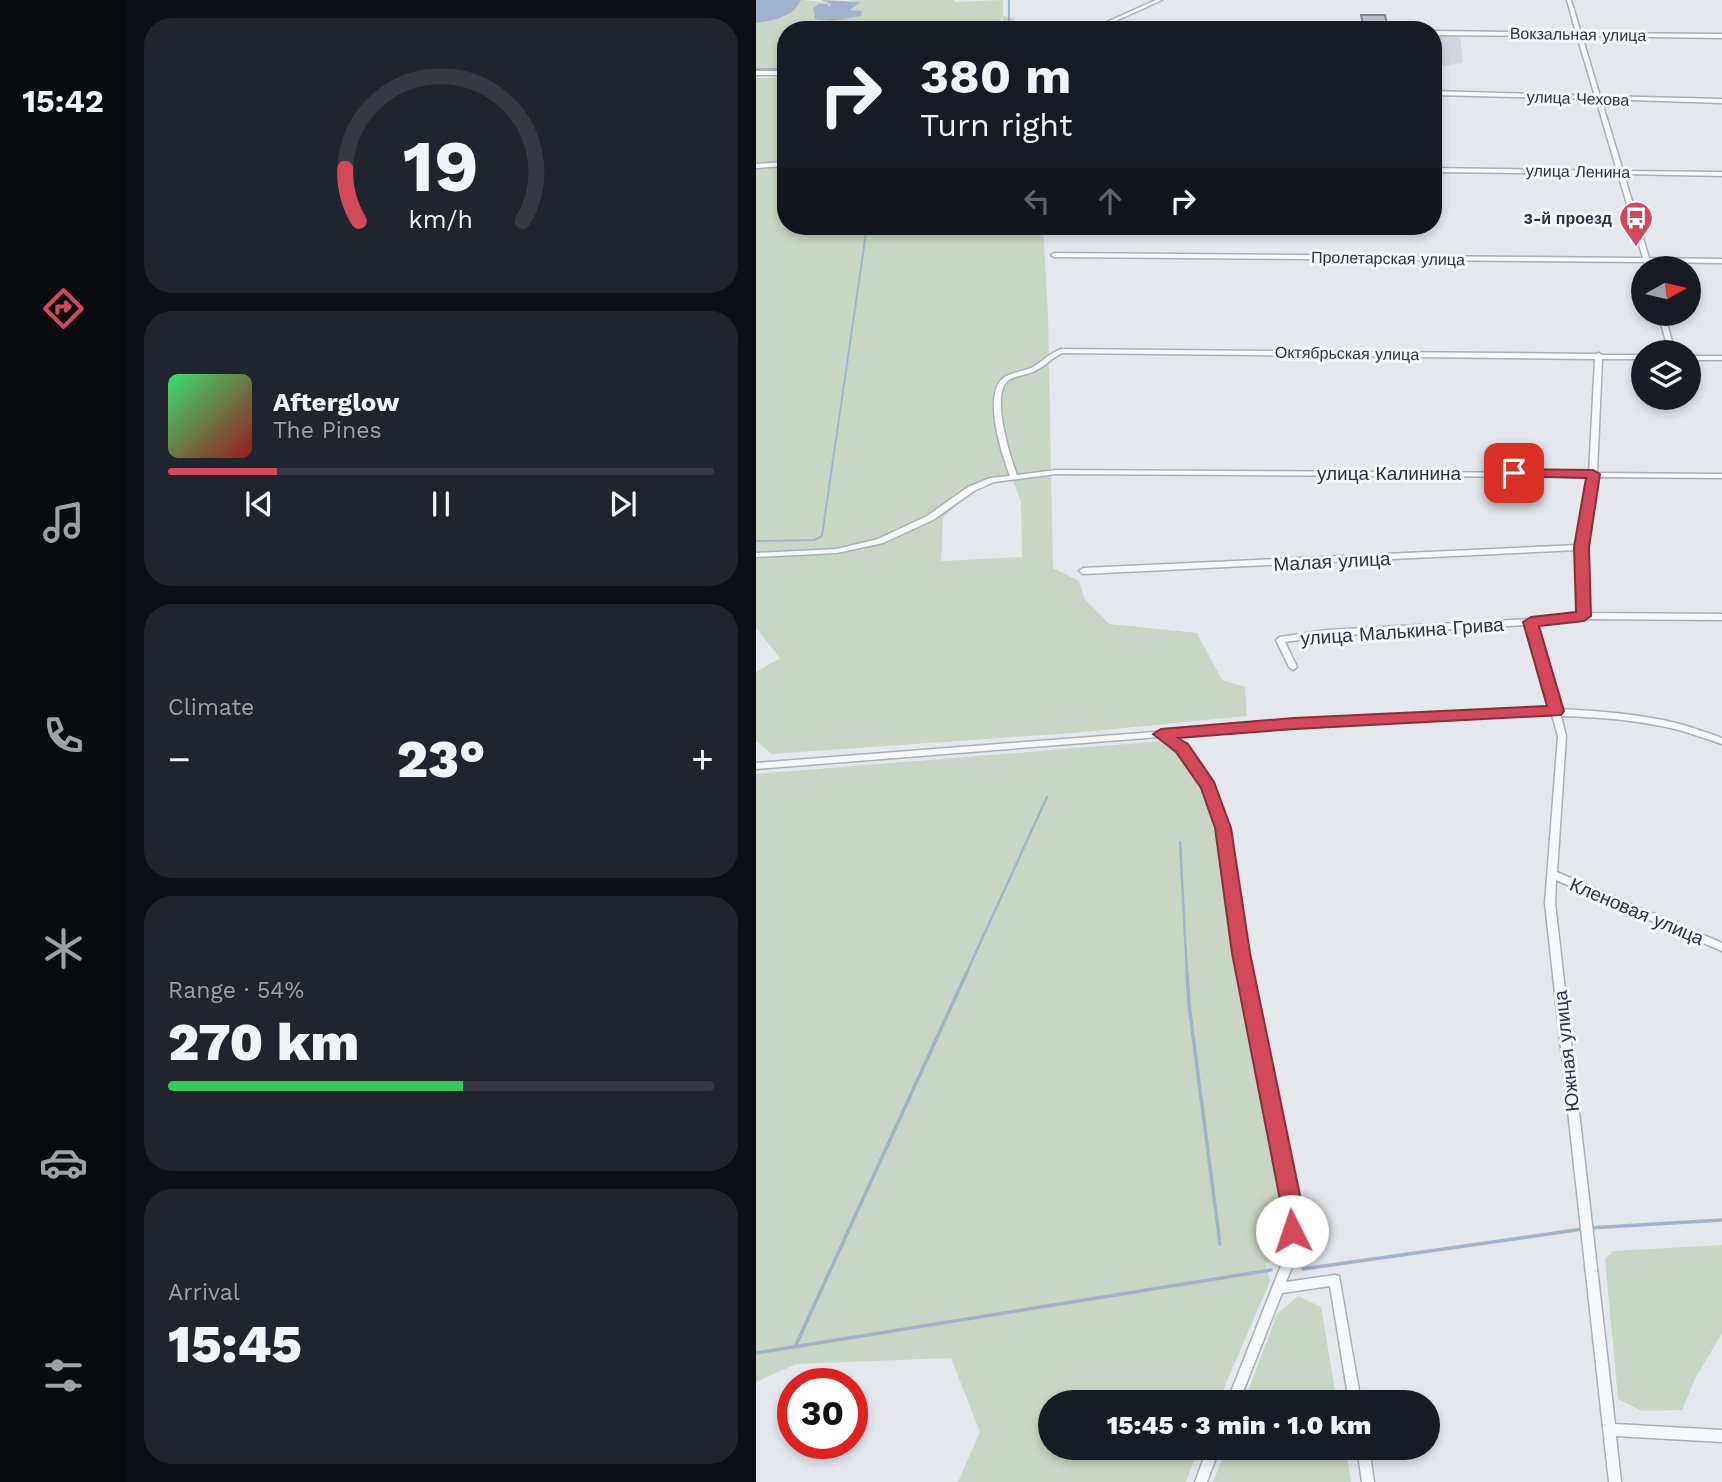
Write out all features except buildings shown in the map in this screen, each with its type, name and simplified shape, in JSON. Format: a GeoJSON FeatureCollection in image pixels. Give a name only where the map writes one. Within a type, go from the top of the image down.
{"type":"FeatureCollection","features":[{"type":"Feature","properties":{"kind":"street"},"geometry":{"type":"LineString","coordinates":[[1112,21],[1160,0]]}},
{"type":"Feature","properties":{"kind":"street"},"geometry":{"type":"LineString","coordinates":[[1569,0],[1582,34],[1646,256]]}},
{"type":"Feature","properties":{"kind":"street","name":"Вокзальная улица"},"geometry":{"type":"LineString","coordinates":[[1442,33],[1722,36]]}},
{"type":"Feature","properties":{"kind":"street"},"geometry":{"type":"LineString","coordinates":[[756,73],[777,73]]}},
{"type":"Feature","properties":{"kind":"street","name":"улица Чехова"},"geometry":{"type":"LineString","coordinates":[[1442,93],[1722,101]]}},
{"type":"Feature","properties":{"kind":"street"},"geometry":{"type":"LineString","coordinates":[[756,166],[777,165]]}},
{"type":"Feature","properties":{"kind":"street","name":"улица Ленина"},"geometry":{"type":"LineString","coordinates":[[1442,170],[1722,174]]}},
{"type":"Feature","properties":{"kind":"street","name":"Пролетарская улица"},"geometry":{"type":"LineString","coordinates":[[1054,255],[1631,264]]}},
{"type":"Feature","properties":{"kind":"street","name":"Пролетарская улица"},"geometry":{"type":"LineString","coordinates":[[1701,262],[1722,261]]}},
{"type":"Feature","properties":{"kind":"street","name":"Октябрьская улица"},"geometry":{"type":"LineString","coordinates":[[1014,476],[1004,452],[999,402],[1001,385],[1010,376],[1045,363],[1052,355],[1061,351],[1631,356]]}},
{"type":"Feature","properties":{"kind":"street"},"geometry":{"type":"LineString","coordinates":[[1584,616],[1581,547],[1593,474],[1598,355]]}},
{"type":"Feature","properties":{"kind":"street"},"geometry":{"type":"LineString","coordinates":[[1701,358],[1722,358]]}},
{"type":"Feature","properties":{"kind":"street","name":"улица Калинина"},"geometry":{"type":"LineString","coordinates":[[756,555],[837,551],[880,541],[930,518],[971,489],[993,480],[1056,472],[1722,476]]}},
{"type":"Feature","properties":{"kind":"street","name":"Малая улица"},"geometry":{"type":"LineString","coordinates":[[1083,571],[1581,547]]}},
{"type":"Feature","properties":{"kind":"street","name":"улица Малькина Грива"},"geometry":{"type":"LineString","coordinates":[[1293,667],[1280,640],[1326,633],[1531,622],[1584,616],[1722,617]]}},
{"type":"Feature","properties":{"kind":"street","name":"Южная улица"},"geometry":{"type":"LineString","coordinates":[[1531,622],[1562,737],[1550,903],[1615,1482]]}},
{"type":"Feature","properties":{"kind":"street"},"geometry":{"type":"LineString","coordinates":[[756,766],[1294,723],[1556,711],[1619,714],[1673,725],[1722,741]]}},
{"type":"Feature","properties":{"kind":"street"},"geometry":{"type":"LineString","coordinates":[[1161,734],[1182,748],[1208,786],[1223,828],[1241,953],[1293,1210],[1292,1253],[1238,1390]]}},
{"type":"Feature","properties":{"kind":"street","name":"Кленовая улица"},"geometry":{"type":"LineString","coordinates":[[1552,874],[1722,947]]}},
{"type":"Feature","properties":{"kind":"street"},"geometry":{"type":"LineString","coordinates":[[1280,1288],[1335,1280],[1353,1390]]}},
{"type":"Feature","properties":{"kind":"street"},"geometry":{"type":"LineString","coordinates":[[1609,1430],[1722,1436]]}},
{"type":"Feature","properties":{"kind":"street"},"geometry":{"type":"LineString","coordinates":[[1201,1482],[1209,1460]]}},
{"type":"Feature","properties":{"kind":"street"},"geometry":{"type":"LineString","coordinates":[[1365,1460],[1368,1482]]}},
{"type":"Feature","properties":{"kind":"shaded area"},"geometry":{"type":"Polygon","coordinates":[[[1442,35],[1460,35],[1463,63],[1442,66],[1442,35]]]}},
{"type":"Feature","properties":{"kind":"green space"},"geometry":{"type":"Polygon","coordinates":[[[801,0],[831,3],[829,8],[813,8],[849,10],[859,2],[848,0],[1003,0],[1003,16],[1014,18],[1014,21],[1003,21],[1003,17],[999,21],[777,21],[777,72],[756,71],[756,23],[785,17],[801,0]]]}},
{"type":"Feature","properties":{"kind":"green space"},"geometry":{"type":"Polygon","coordinates":[[[756,78],[777,78],[777,235],[1044,235],[1048,315],[1053,568],[1079,581],[1084,598],[1109,624],[1197,633],[1222,680],[1245,687],[1247,716],[1073,733],[772,754],[756,741],[756,672],[780,658],[756,628],[756,78]],[[1013,480],[982,488],[943,518],[941,561],[1022,557],[1021,502],[1013,480]]]}},
{"type":"Feature","properties":{"kind":"green space"},"geometry":{"type":"Polygon","coordinates":[[[1164,741],[1187,760],[1209,803],[1261,1098],[1284,1208],[1278,1258],[1265,1263],[1270,1281],[1223,1390],[1038,1390],[1038,1460],[1194,1460],[1186,1482],[958,1482],[980,1432],[951,1358],[796,1364],[777,1368],[777,1373],[756,1382],[756,774],[1164,741]]]}},
{"type":"Feature","properties":{"kind":"green space"},"geometry":{"type":"Polygon","coordinates":[[[1722,1245],[1722,1333],[1695,1379],[1682,1410],[1642,1411],[1618,1399],[1605,1259],[1613,1251],[1722,1245]]]}},
{"type":"Feature","properties":{"kind":"green space"},"geometry":{"type":"Polygon","coordinates":[[[1298,1296],[1321,1307],[1335,1390],[1248,1390],[1277,1314],[1298,1296]]]}},
{"type":"Feature","properties":{"kind":"green space"},"geometry":{"type":"Polygon","coordinates":[[[1222,1460],[1347,1460],[1351,1482],[1213,1482],[1222,1460]]]}},
{"type":"Feature","properties":{"kind":"water"},"geometry":{"type":"Polygon","coordinates":[[[756,0],[801,0],[788,14],[756,23],[756,0]]]}},
{"type":"Feature","properties":{"kind":"water"},"geometry":{"type":"Polygon","coordinates":[[[821,0],[860,2],[850,10],[862,11],[861,16],[831,21],[815,19],[813,8],[819,4],[828,4],[829,7],[831,4],[821,0]]]}},
{"type":"Feature","properties":{"kind":"waterway"},"geometry":{"type":"LineString","coordinates":[[1009,0],[1009,21]]}},
{"type":"Feature","properties":{"kind":"waterway"},"geometry":{"type":"LineString","coordinates":[[756,69],[777,69]]}},
{"type":"Feature","properties":{"kind":"waterway"},"geometry":{"type":"LineString","coordinates":[[756,541],[814,540],[822,536],[866,235]]}},
{"type":"Feature","properties":{"kind":"waterway"},"geometry":{"type":"LineString","coordinates":[[966,974],[1047,797]]}},
{"type":"Feature","properties":{"kind":"waterway"},"geometry":{"type":"LineString","coordinates":[[1180,842],[1187,974]]}},
{"type":"Feature","properties":{"kind":"waterway"},"geometry":{"type":"LineString","coordinates":[[795,1347],[967,972]]}},
{"type":"Feature","properties":{"kind":"waterway"},"geometry":{"type":"LineString","coordinates":[[1187,972],[1220,1244]]}},
{"type":"Feature","properties":{"kind":"waterway"},"geometry":{"type":"LineString","coordinates":[[1589,1228],[1722,1220]]}},
{"type":"Feature","properties":{"kind":"waterway"},"geometry":{"type":"LineString","coordinates":[[1303,1269],[1583,1229]]}},
{"type":"Feature","properties":{"kind":"waterway"},"geometry":{"type":"LineString","coordinates":[[795,1347],[1271,1270]]}},
{"type":"Feature","properties":{"kind":"waterway"},"geometry":{"type":"LineString","coordinates":[[756,1353],[795,1347]]}},
{"type":"Feature","properties":{"kind":"place","name":"3-й проезд"},"geometry":{"type":"Point","coordinates":[1636,248]}},
{"type":"Feature","properties":{"kind":"route"},"geometry":{"type":"LineString","coordinates":[[1292,1231],[1293,1210],[1241,953],[1223,828],[1208,786],[1182,748],[1161,734],[1294,723],[1556,711],[1531,622],[1584,616],[1581,547],[1593,474],[1514,473]]}}]}
